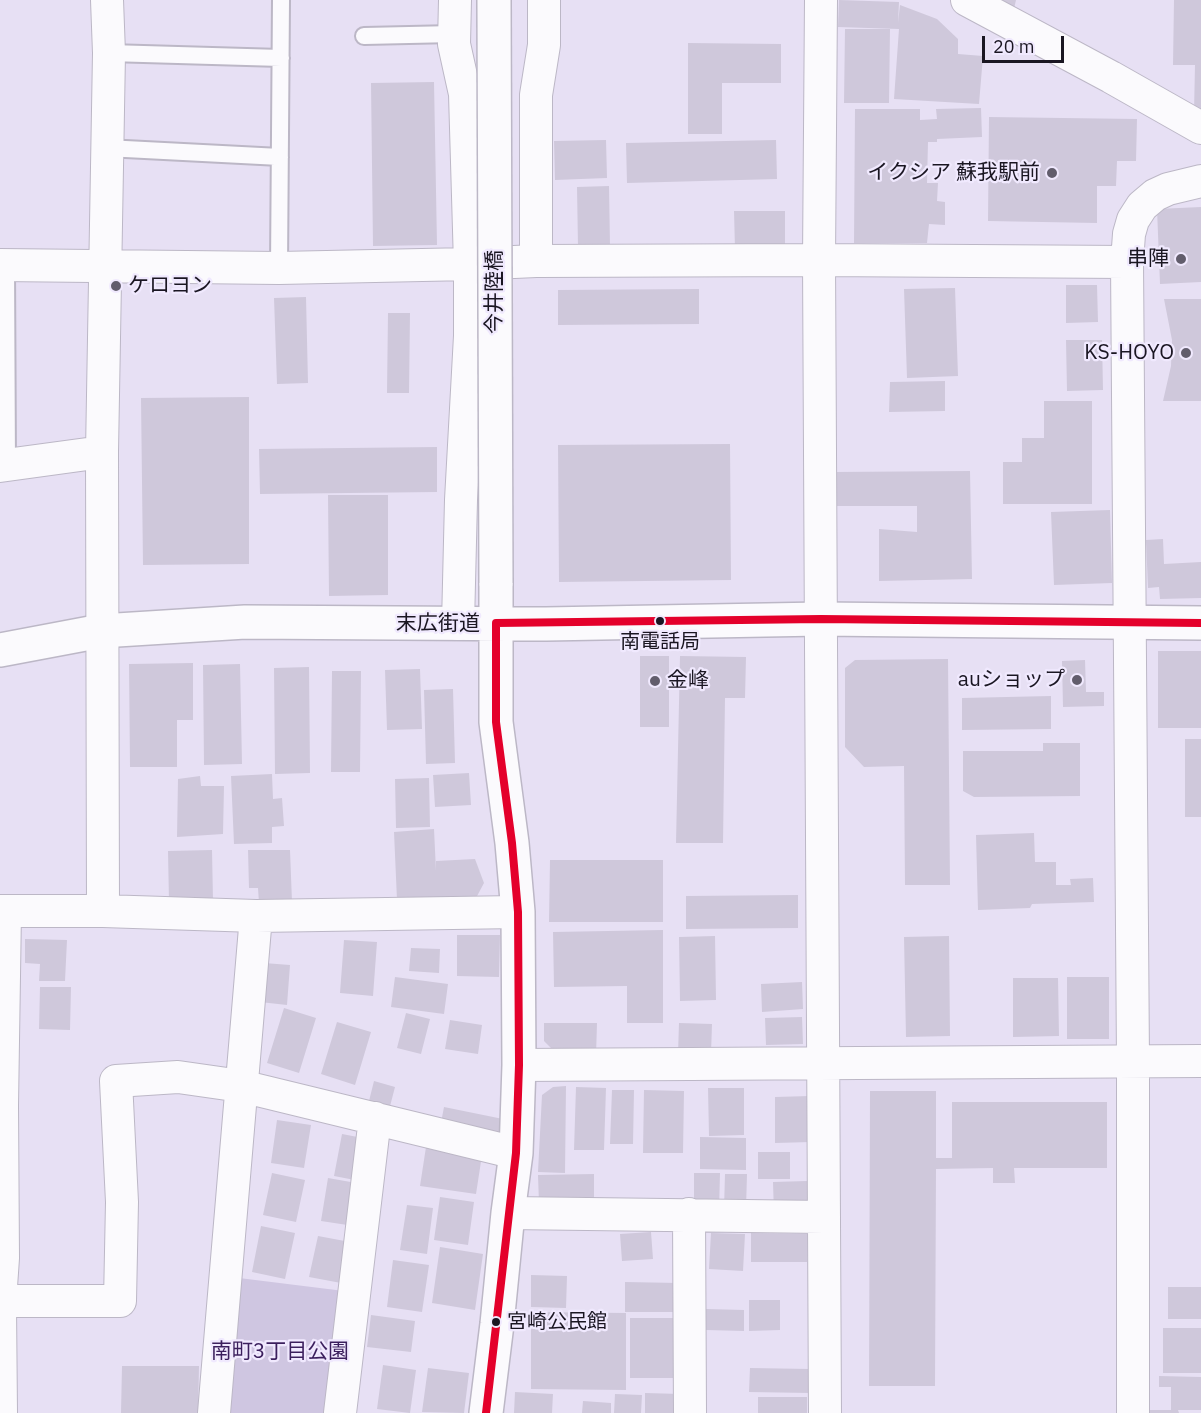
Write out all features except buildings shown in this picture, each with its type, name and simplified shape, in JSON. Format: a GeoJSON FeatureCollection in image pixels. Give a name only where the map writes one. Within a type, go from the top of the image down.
{"type":"FeatureCollection","features":[{"type":"Feature","properties":{"kind":"street"},"geometry":{"type":"LineString","coordinates":[[103,911],[101,631],[109,53],[107,0]]}},
{"type":"Feature","properties":{"kind":"street"},"geometry":{"type":"LineString","coordinates":[[455,0],[455,51],[465,94],[470,264],[470,336],[461,500],[458,624]]}},
{"type":"Feature","properties":{"kind":"street","name":"今井陸橋"},"geometry":{"type":"LineString","coordinates":[[486,1413],[516,1153],[519,1065],[518,912],[512,843],[496,722],[494,0]]}},
{"type":"Feature","properties":{"kind":"street"},"geometry":{"type":"LineString","coordinates":[[536,261],[536,95],[544,45],[544,0]]}},
{"type":"Feature","properties":{"kind":"street"},"geometry":{"type":"LineString","coordinates":[[821,0],[819,260],[825,1413]]}},
{"type":"Feature","properties":{"kind":"street"},"geometry":{"type":"LineString","coordinates":[[967,0],[1201,128]]}},
{"type":"Feature","properties":{"kind":"street"},"geometry":{"type":"LineString","coordinates":[[1133,1413],[1133,1061],[1127,262],[1129,234],[1133,220],[1142,206],[1155,195],[1168,189],[1201,181]]}},
{"type":"Feature","properties":{"kind":"street"},"geometry":{"type":"LineString","coordinates":[[3,265],[279,268],[536,261],[1127,262]]}},
{"type":"Feature","properties":{"kind":"street"},"geometry":{"type":"LineString","coordinates":[[3,466],[102,452]]}},
{"type":"Feature","properties":{"kind":"street","name":"末広街道"},"geometry":{"type":"LineString","coordinates":[[0,650],[101,631],[245,622],[496,624],[821,619],[1201,623]]}},
{"type":"Feature","properties":{"kind":"street"},"geometry":{"type":"LineString","coordinates":[[516,1153],[241,1086],[178,1077],[116,1081],[122,1202],[120,1301],[0,1301],[3,911],[256,915],[518,912]]}},
{"type":"Feature","properties":{"kind":"street"},"geometry":{"type":"LineString","coordinates":[[214,1413],[256,915]]}},
{"type":"Feature","properties":{"kind":"street"},"geometry":{"type":"LineString","coordinates":[[519,1065],[1201,1060]]}},
{"type":"Feature","properties":{"kind":"street"},"geometry":{"type":"LineString","coordinates":[[340,1413],[375,1118]]}},
{"type":"Feature","properties":{"kind":"street"},"geometry":{"type":"LineString","coordinates":[[508,1214],[824,1217]]}},
{"type":"Feature","properties":{"kind":"street"},"geometry":{"type":"LineString","coordinates":[[689,1214],[690,1413]]}},
{"type":"Feature","properties":{"kind":"street"},"geometry":{"type":"LineString","coordinates":[[0,1307],[1,1413]]}},
{"type":"Feature","properties":{"kind":"lane"},"geometry":{"type":"LineString","coordinates":[[279,268],[281,0]]}},
{"type":"Feature","properties":{"kind":"lane"},"geometry":{"type":"LineString","coordinates":[[364,36],[454,34]]}},
{"type":"Feature","properties":{"kind":"lane"},"geometry":{"type":"LineString","coordinates":[[109,53],[281,58]]}},
{"type":"Feature","properties":{"kind":"lane"},"geometry":{"type":"LineString","coordinates":[[106,148],[280,157]]}},
{"type":"Feature","properties":{"kind":"lane"},"geometry":{"type":"LineString","coordinates":[[3,265],[3,466]]}},
{"type":"Feature","properties":{"kind":"green space","name":"南町3丁目公園"},"geometry":{"type":"Polygon","coordinates":[[[231,1277],[344,1291],[329,1413],[216,1413],[231,1277]]]}},
{"type":"Feature","properties":{"kind":"transit line"},"geometry":{"type":"LineString","coordinates":[[496,623],[821,619],[1201,623]]}},
{"type":"Feature","properties":{"kind":"transit line"},"geometry":{"type":"LineString","coordinates":[[486,1413],[516,1153],[519,1065],[518,912],[512,843],[496,722],[496,623]]}},
{"type":"Feature","properties":{"kind":"place","name":"イクシア 蘇我駅前"},"geometry":{"type":"Point","coordinates":[1052,173]}},
{"type":"Feature","properties":{"kind":"place","name":"串陣"},"geometry":{"type":"Point","coordinates":[1181,259]}},
{"type":"Feature","properties":{"kind":"place","name":"ケロヨン"},"geometry":{"type":"Point","coordinates":[116,286]}},
{"type":"Feature","properties":{"kind":"place","name":"KS-HOYO"},"geometry":{"type":"Point","coordinates":[1186,353]}},
{"type":"Feature","properties":{"kind":"place","name":"南電話局"},"geometry":{"type":"Point","coordinates":[660,621]}},
{"type":"Feature","properties":{"kind":"place","name":"auショップ"},"geometry":{"type":"Point","coordinates":[1077,680]}},
{"type":"Feature","properties":{"kind":"place","name":"金峰"},"geometry":{"type":"Point","coordinates":[655,681]}},
{"type":"Feature","properties":{"kind":"place","name":"宮崎公民館"},"geometry":{"type":"Point","coordinates":[496,1322]}}]}
